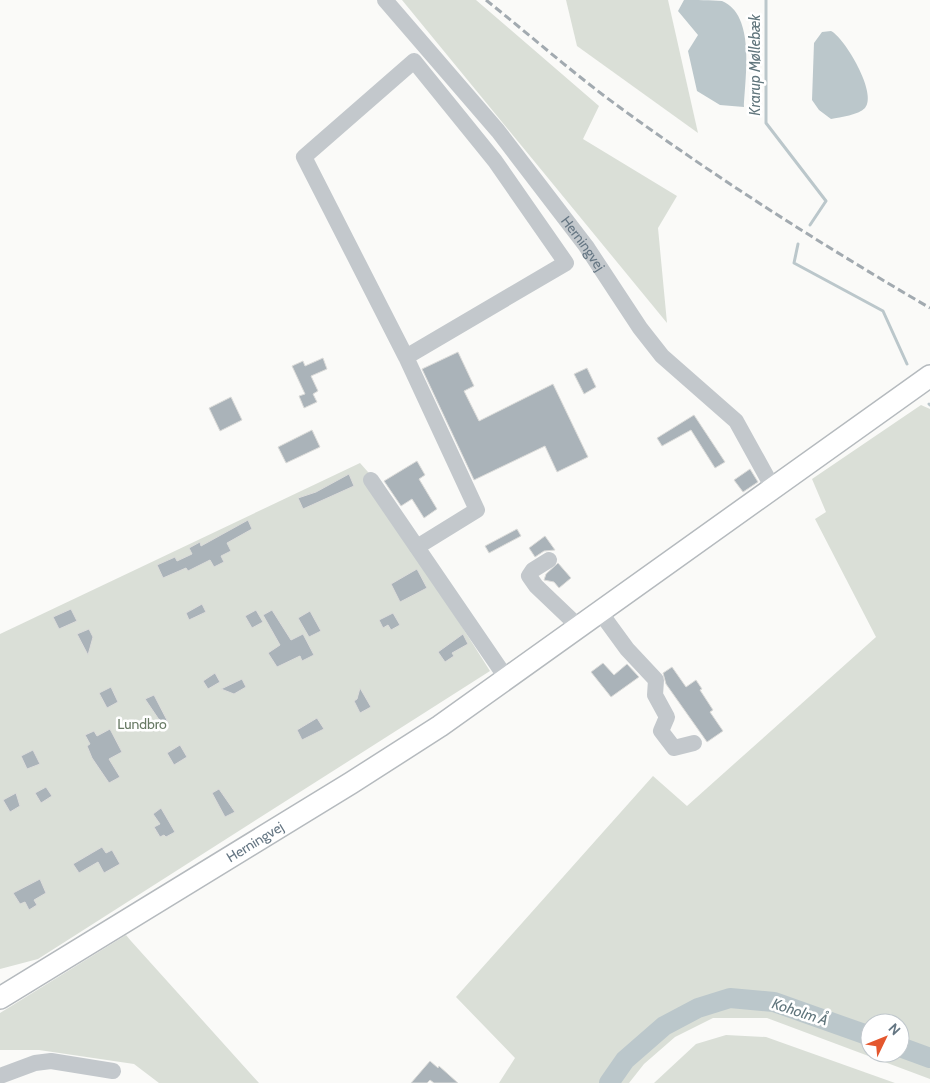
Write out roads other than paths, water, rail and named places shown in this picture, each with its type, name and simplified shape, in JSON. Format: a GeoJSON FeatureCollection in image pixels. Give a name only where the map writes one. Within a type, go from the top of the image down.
{"type":"FeatureCollection","features":[{"type":"Feature","properties":{"kind":"main road","name":"Herningvej"},"geometry":{"type":"LineString","coordinates":[[0,998],[352,783],[507,679],[930,376]]}},
{"type":"Feature","properties":{"kind":"street","name":"Herningvej"},"geometry":{"type":"LineString","coordinates":[[385,0],[498,131],[586,246],[640,328],[662,356],[736,421],[773,488]]}},
{"type":"Feature","properties":{"kind":"street"},"geometry":{"type":"LineString","coordinates":[[406,357],[566,263],[495,161],[414,61],[304,157],[406,357],[477,510],[417,547]]}},
{"type":"Feature","properties":{"kind":"street"},"geometry":{"type":"LineString","coordinates":[[371,480],[507,679]]}},
{"type":"Feature","properties":{"kind":"street"},"geometry":{"type":"LineString","coordinates":[[549,560],[533,570],[529,576],[536,586],[579,628]]}},
{"type":"Feature","properties":{"kind":"street"},"geometry":{"type":"LineString","coordinates":[[600,612],[627,649],[656,680],[655,695],[666,717],[661,731],[674,748],[694,743]]}},
{"type":"Feature","properties":{"kind":"street"},"geometry":{"type":"LineString","coordinates":[[0,1076],[35,1063],[51,1061],[114,1071]]}},
{"type":"Feature","properties":{"kind":"waterway","name":"Krarup Møllebæk"},"geometry":{"type":"LineString","coordinates":[[766,0],[766,123],[826,201],[810,225]]}},
{"type":"Feature","properties":{"kind":"waterway","name":"Krarup Møllebæk"},"geometry":{"type":"LineString","coordinates":[[798,244],[794,263],[883,311],[907,364]]}},
{"type":"Feature","properties":{"kind":"waterway","name":"Koholm Å"},"geometry":{"type":"LineString","coordinates":[[609,1083],[625,1060],[664,1026],[698,1008],[730,998],[774,1002],[860,1032]]}},
{"type":"Feature","properties":{"kind":"waterway","name":"Koholm Å"},"geometry":{"type":"LineString","coordinates":[[910,1051],[930,1058]]}},
{"type":"Feature","properties":{"kind":"railway"},"geometry":{"type":"LineString","coordinates":[[486,0],[587,83],[659,136],[773,212],[930,308]]}},
{"type":"Feature","properties":{"kind":"park label","name":"Lundbro"},"geometry":{"type":"Point","coordinates":[142,724]}}]}
